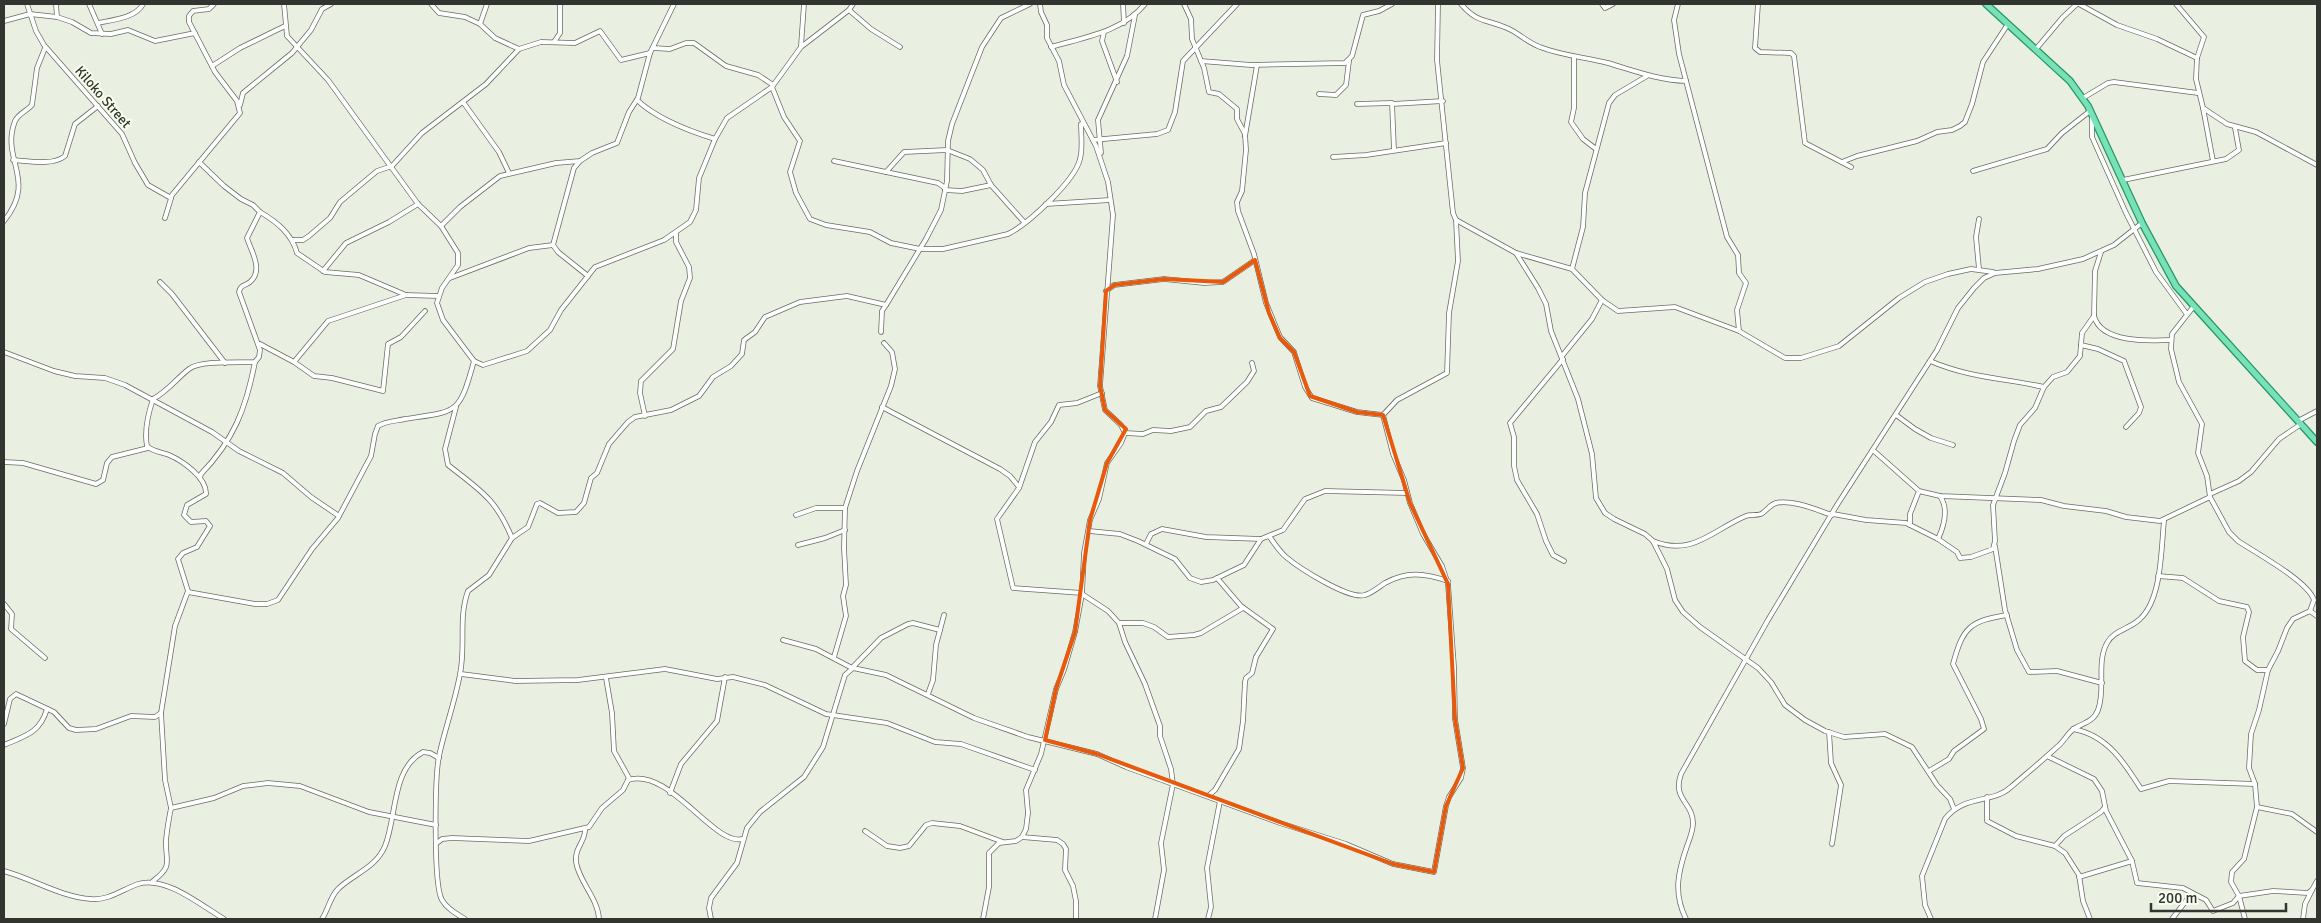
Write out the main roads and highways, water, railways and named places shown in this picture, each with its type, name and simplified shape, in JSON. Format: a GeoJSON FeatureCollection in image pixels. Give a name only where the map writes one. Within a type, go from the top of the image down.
{"type":"FeatureCollection","features":[{"type":"Feature","properties":{"kind":"main road"},"geometry":{"type":"LineString","coordinates":[[1986,4],[2070,81],[2083,98],[2164,267],[2194,306],[2317,442]]}}]}
